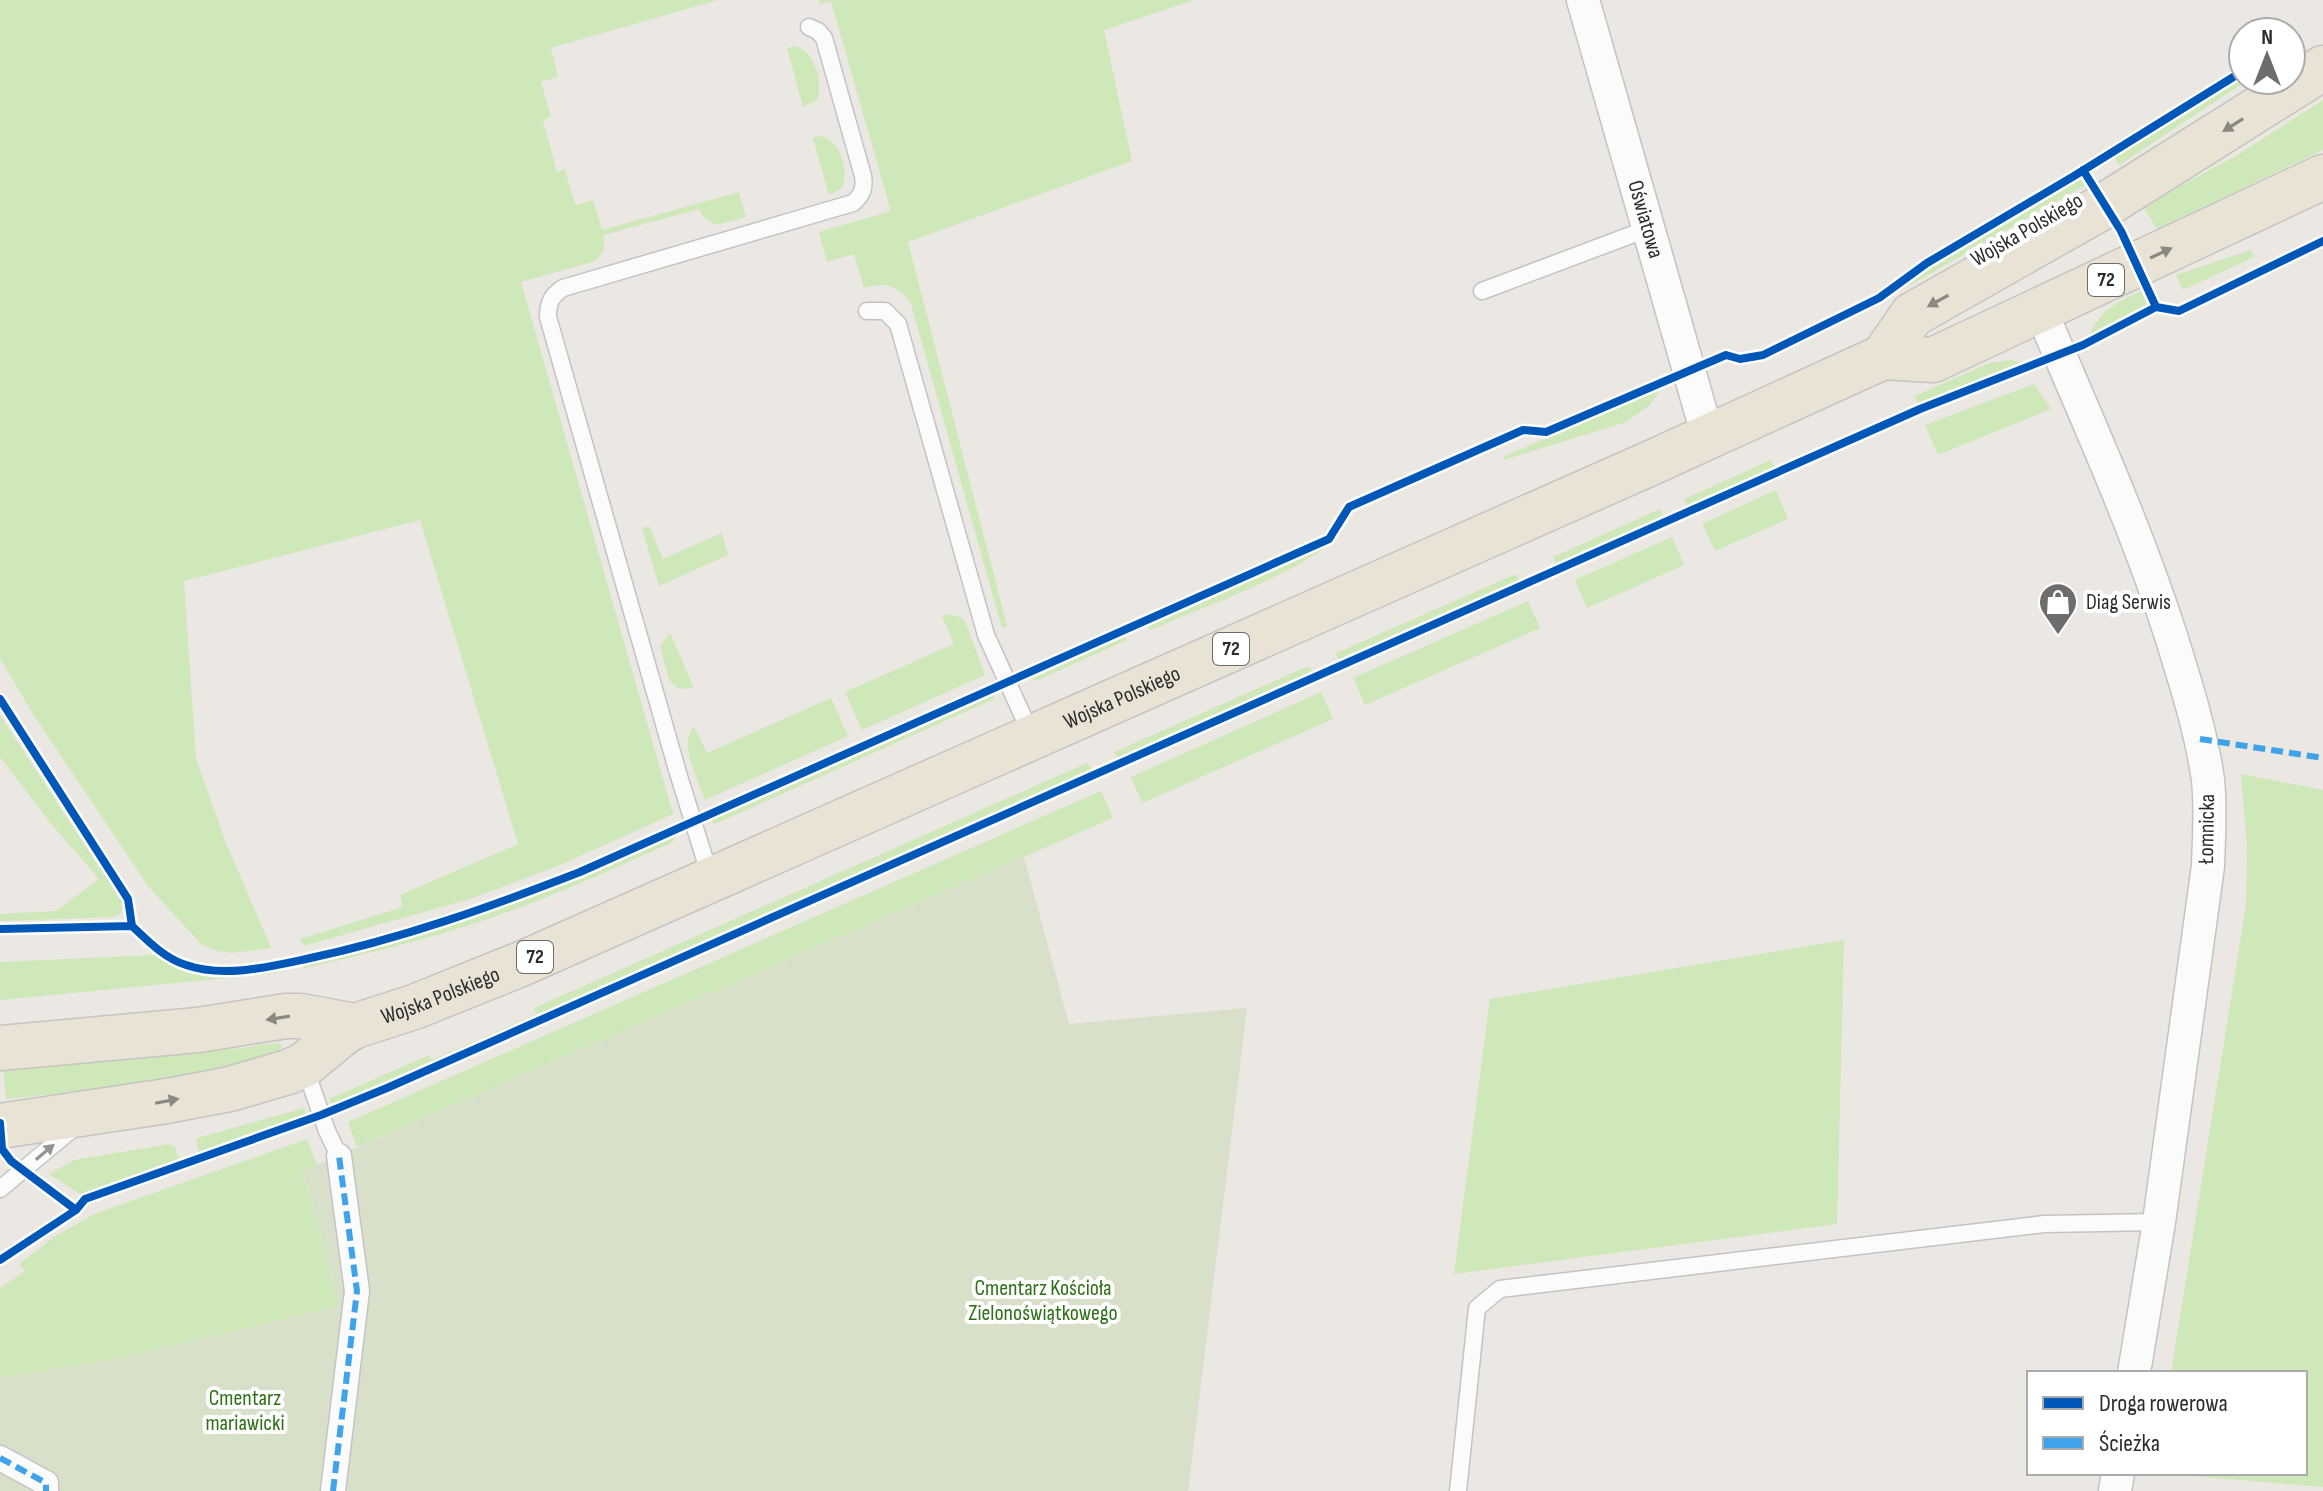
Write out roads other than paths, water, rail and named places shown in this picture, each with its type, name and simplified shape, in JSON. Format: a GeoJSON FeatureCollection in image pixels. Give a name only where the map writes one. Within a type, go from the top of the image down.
{"type":"FeatureCollection","features":[{"type":"Feature","properties":{"kind":"main road","name":"Wojska Polskiego"},"geometry":{"type":"LineString","coordinates":[[1883,357],[1912,315],[2099,209],[2323,68]]}},
{"type":"Feature","properties":{"kind":"main road","name":"Wojska Polskiego"},"geometry":{"type":"LineString","coordinates":[[0,1126],[90,1114],[230,1089],[288,1072],[304,1065],[355,1026],[464,987],[711,880],[1883,357],[1933,360],[2323,177]]}},
{"type":"Feature","properties":{"kind":"main road","name":"Wojska Polskiego"},"geometry":{"type":"LineString","coordinates":[[0,1048],[198,1030],[286,1016],[355,1026]]}},
{"type":"Feature","properties":{"kind":"street","name":"Oświatowa"},"geometry":{"type":"LineString","coordinates":[[1583,0],[1708,437]]}},
{"type":"Feature","properties":{"kind":"street","name":"Łomnicka"},"geometry":{"type":"LineString","coordinates":[[2041,311],[2123,501],[2159,601],[2187,686],[2208,782],[2208,866],[2159,1222],[2134,1371]]}},
{"type":"Feature","properties":{"kind":"street"},"geometry":{"type":"LineString","coordinates":[[333,1491],[357,1291],[339,1156]]}},
{"type":"Feature","properties":{"kind":"street"},"geometry":{"type":"LineString","coordinates":[[0,1458],[46,1483],[46,1491]]}},
{"type":"Feature","properties":{"kind":"lane"},"geometry":{"type":"LineString","coordinates":[[711,880],[552,332],[548,305],[553,294],[563,288],[853,203],[861,196],[865,186],[863,176],[824,38],[809,27]]}},
{"type":"Feature","properties":{"kind":"lane"},"geometry":{"type":"LineString","coordinates":[[1482,291],[1647,229]]}},
{"type":"Feature","properties":{"kind":"lane"},"geometry":{"type":"LineString","coordinates":[[867,311],[885,311],[898,324],[986,635],[1033,737]]}},
{"type":"Feature","properties":{"kind":"lane"},"geometry":{"type":"LineString","coordinates":[[304,1065],[339,1156]]}},
{"type":"Feature","properties":{"kind":"lane"},"geometry":{"type":"LineString","coordinates":[[0,1189],[90,1114]]}},
{"type":"Feature","properties":{"kind":"lane"},"geometry":{"type":"LineString","coordinates":[[1458,1491],[1477,1308],[1500,1289],[2044,1224],[2159,1222]]}},
{"type":"Feature","properties":{"kind":"place","name":"Diag Serwis"},"geometry":{"type":"Point","coordinates":[2058,636]}},
{"type":"Feature","properties":{"kind":"park label","name":"Cmentarz Kościoła Zielonoświątkowego"},"geometry":{"type":"Point","coordinates":[1043,1300]}},
{"type":"Feature","properties":{"kind":"park label","name":"Cmentarz mariawicki"},"geometry":{"type":"Point","coordinates":[245,1410]}}]}
